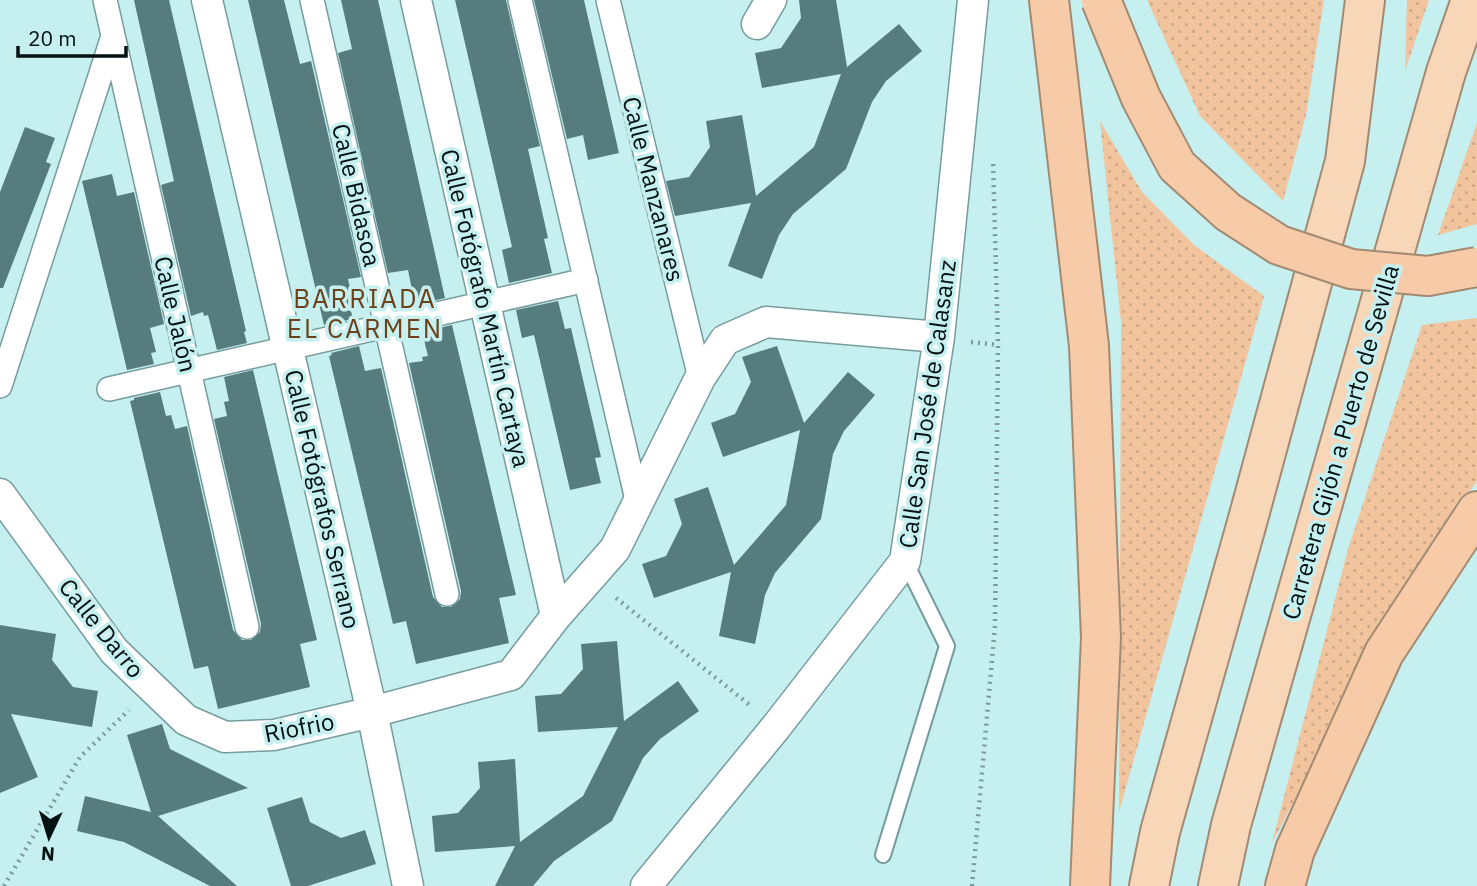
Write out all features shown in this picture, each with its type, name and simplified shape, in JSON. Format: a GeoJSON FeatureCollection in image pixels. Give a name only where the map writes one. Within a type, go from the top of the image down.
{"type":"FeatureCollection","features":[{"type":"Feature","properties":{"kind":"highway"},"geometry":{"type":"LineString","coordinates":[[1049,0],[1089,346],[1101,638],[1090,886]]}},
{"type":"Feature","properties":{"kind":"highway"},"geometry":{"type":"LineString","coordinates":[[1101,0],[1140,98],[1177,166],[1228,212],[1279,245],[1351,269],[1428,276],[1477,267]]}},
{"type":"Feature","properties":{"kind":"highway"},"geometry":{"type":"LineString","coordinates":[[1149,886],[1160,832],[1345,161],[1365,0]]}},
{"type":"Feature","properties":{"kind":"highway","name":"Carretera Gijón a Puerto de Sevilla"},"geometry":{"type":"LineString","coordinates":[[1217,886],[1235,811],[1446,72],[1471,0]]}},
{"type":"Feature","properties":{"kind":"highway"},"geometry":{"type":"LineString","coordinates":[[1285,886],[1296,850],[1384,653],[1477,511]]}},
{"type":"Feature","properties":{"kind":"street","name":"Calle Jalón"},"geometry":{"type":"LineString","coordinates":[[105,0],[247,627]]}},
{"type":"Feature","properties":{"kind":"street","name":"Calle Fotógrafos Serrano"},"geometry":{"type":"LineString","coordinates":[[207,0],[372,712],[408,886]]}},
{"type":"Feature","properties":{"kind":"street","name":"Calle Bidasoa"},"geometry":{"type":"LineString","coordinates":[[313,0],[447,594]]}},
{"type":"Feature","properties":{"kind":"street","name":"Calle Fotógrafo Martín Cartaya"},"geometry":{"type":"LineString","coordinates":[[416,0],[556,617]]}},
{"type":"Feature","properties":{"kind":"street"},"geometry":{"type":"LineString","coordinates":[[520,0],[638,504]]}},
{"type":"Feature","properties":{"kind":"street","name":"Calle Manzanares"},"geometry":{"type":"LineString","coordinates":[[608,0],[700,378]]}},
{"type":"Feature","properties":{"kind":"street","name":"Calle San José de Calasanz"},"geometry":{"type":"LineString","coordinates":[[646,886],[776,727],[905,561],[939,337],[973,0]]}},
{"type":"Feature","properties":{"kind":"street"},"geometry":{"type":"LineString","coordinates":[[0,386],[113,36]]}},
{"type":"Feature","properties":{"kind":"street"},"geometry":{"type":"LineString","coordinates":[[109,389],[586,280]]}},
{"type":"Feature","properties":{"kind":"street"},"geometry":{"type":"LineString","coordinates":[[556,617],[615,549],[700,378],[725,340],[766,323],[939,337]]}},
{"type":"Feature","properties":{"kind":"street","name":"Calle Darro"},"geometry":{"type":"LineString","coordinates":[[0,494],[114,650],[186,720],[225,737]]}},
{"type":"Feature","properties":{"kind":"street","name":"Riofrio"},"geometry":{"type":"LineString","coordinates":[[225,737],[274,735],[511,675],[556,617]]}},
{"type":"Feature","properties":{"kind":"lane"},"geometry":{"type":"LineString","coordinates":[[883,855],[947,646],[905,561]]}},
{"type":"Feature","properties":{"kind":"path"},"geometry":{"type":"LineString","coordinates":[[972,886],[995,626],[998,345],[993,152]]}},
{"type":"Feature","properties":{"kind":"path"},"geometry":{"type":"LineString","coordinates":[[590,577],[776,727]]}},
{"type":"Feature","properties":{"kind":"path"},"geometry":{"type":"LineString","coordinates":[[4,886],[80,757],[152,688]]}},
{"type":"Feature","properties":{"kind":"shaded area"},"geometry":{"type":"Polygon","coordinates":[[[1147,0],[1324,0],[1306,115],[1283,201],[1200,116],[1147,0]]]}},
{"type":"Feature","properties":{"kind":"shaded area"},"geometry":{"type":"Polygon","coordinates":[[[1407,0],[1429,0],[1405,71],[1407,0]]]}},
{"type":"Feature","properties":{"kind":"shaded area"},"geometry":{"type":"Polygon","coordinates":[[[1100,121],[1142,192],[1194,245],[1264,296],[1119,812],[1121,322],[1100,121]]]}},
{"type":"Feature","properties":{"kind":"shaded area"},"geometry":{"type":"Polygon","coordinates":[[[1477,123],[1477,224],[1438,235],[1477,123]]]}},
{"type":"Feature","properties":{"kind":"shaded area"},"geometry":{"type":"Polygon","coordinates":[[[1477,318],[1477,481],[1417,567],[1272,843],[1348,549],[1422,325],[1477,318]]]}},
{"type":"Feature","properties":{"kind":"building"},"geometry":{"type":"Polygon","coordinates":[[[134,0],[169,0],[247,343],[217,350],[208,315],[204,316],[203,312],[191,316],[161,185],[174,181],[134,0]]]}},
{"type":"Feature","properties":{"kind":"building"},"geometry":{"type":"Polygon","coordinates":[[[248,0],[284,0],[300,64],[311,61],[361,277],[348,279],[354,306],[350,307],[353,319],[324,325],[248,0]]]}},
{"type":"Feature","properties":{"kind":"building"},"geometry":{"type":"Polygon","coordinates":[[[341,0],[378,0],[445,298],[415,305],[408,270],[388,273],[338,53],[352,49],[341,0]]]}},
{"type":"Feature","properties":{"kind":"building"},"geometry":{"type":"Polygon","coordinates":[[[455,0],[506,0],[540,146],[528,149],[548,238],[544,239],[552,273],[509,283],[502,250],[512,247],[455,0]]]}},
{"type":"Feature","properties":{"kind":"building"},"geometry":{"type":"Polygon","coordinates":[[[534,0],[584,0],[619,153],[588,160],[583,135],[567,139],[534,0]]]}},
{"type":"Feature","properties":{"kind":"building"},"geometry":{"type":"Polygon","coordinates":[[[799,0],[836,0],[847,67],[899,24],[922,51],[886,81],[872,102],[846,169],[793,214],[779,235],[762,279],[728,266],[751,203],[675,216],[666,181],[689,177],[710,147],[706,121],[742,115],[756,196],[814,147],[841,74],[762,88],[755,53],[781,48],[801,18],[799,0]]]}},
{"type":"Feature","properties":{"kind":"building"},"geometry":{"type":"Polygon","coordinates":[[[25,127],[55,138],[46,162],[51,164],[3,288],[0,288],[0,192],[25,127]]]}},
{"type":"Feature","properties":{"kind":"building"},"geometry":{"type":"Polygon","coordinates":[[[112,174],[117,196],[134,192],[164,324],[150,328],[156,352],[151,353],[154,364],[127,370],[82,181],[112,174]]]}},
{"type":"Feature","properties":{"kind":"building"},"geometry":{"type":"Polygon","coordinates":[[[558,301],[565,329],[571,328],[601,457],[595,458],[601,483],[570,490],[534,335],[522,338],[516,310],[558,301]]]}},
{"type":"Feature","properties":{"kind":"building"},"geometry":{"type":"Polygon","coordinates":[[[452,325],[516,595],[499,598],[509,643],[416,664],[406,621],[393,624],[329,356],[331,353],[359,346],[365,371],[381,368],[433,597],[442,607],[451,607],[460,599],[461,591],[409,363],[423,361],[422,357],[428,356],[422,332],[452,325]]]}},
{"type":"Feature","properties":{"kind":"building"},"geometry":{"type":"Polygon","coordinates":[[[777,346],[804,423],[848,372],[875,395],[844,431],[833,454],[821,519],[775,573],[765,595],[755,644],[719,636],[731,572],[654,598],[642,564],[666,556],[682,524],[674,499],[708,487],[734,565],[786,505],[800,430],[723,457],[711,423],[735,414],[751,382],[742,357],[777,346]]]}},
{"type":"Feature","properties":{"kind":"building"},"geometry":{"type":"Polygon","coordinates":[[[253,370],[317,640],[300,644],[310,687],[218,709],[208,666],[194,669],[130,401],[160,392],[166,416],[171,415],[175,429],[187,426],[233,630],[242,640],[251,640],[260,632],[261,624],[214,419],[227,416],[224,402],[229,401],[224,377],[253,370]]]}},
{"type":"Feature","properties":{"kind":"building"},"geometry":{"type":"Polygon","coordinates":[[[0,625],[56,634],[52,660],[73,687],[98,691],[92,727],[11,714],[38,777],[0,793],[0,625]]]}},
{"type":"Feature","properties":{"kind":"building"},"geometry":{"type":"Polygon","coordinates":[[[617,641],[624,721],[678,681],[699,711],[660,739],[643,758],[612,821],[554,861],[533,886],[495,886],[515,846],[435,852],[432,816],[458,813],[480,788],[478,762],[515,759],[520,842],[583,796],[618,727],[538,732],[535,696],[561,694],[583,669],[581,644],[617,641]]]}},
{"type":"Feature","properties":{"kind":"building"},"geometry":{"type":"Polygon","coordinates":[[[162,724],[170,749],[248,788],[158,816],[237,886],[210,886],[124,842],[77,831],[85,796],[151,812],[127,735],[162,724]]]}},
{"type":"Feature","properties":{"kind":"building"},"geometry":{"type":"Polygon","coordinates":[[[302,797],[310,822],[341,838],[365,830],[376,864],[308,886],[291,886],[267,808],[302,797]]]}},
{"type":"Feature","properties":{"kind":"district","name":"BARRIADA EL CARMEN"},"geometry":{"type":"Point","coordinates":[365,313]}}]}
